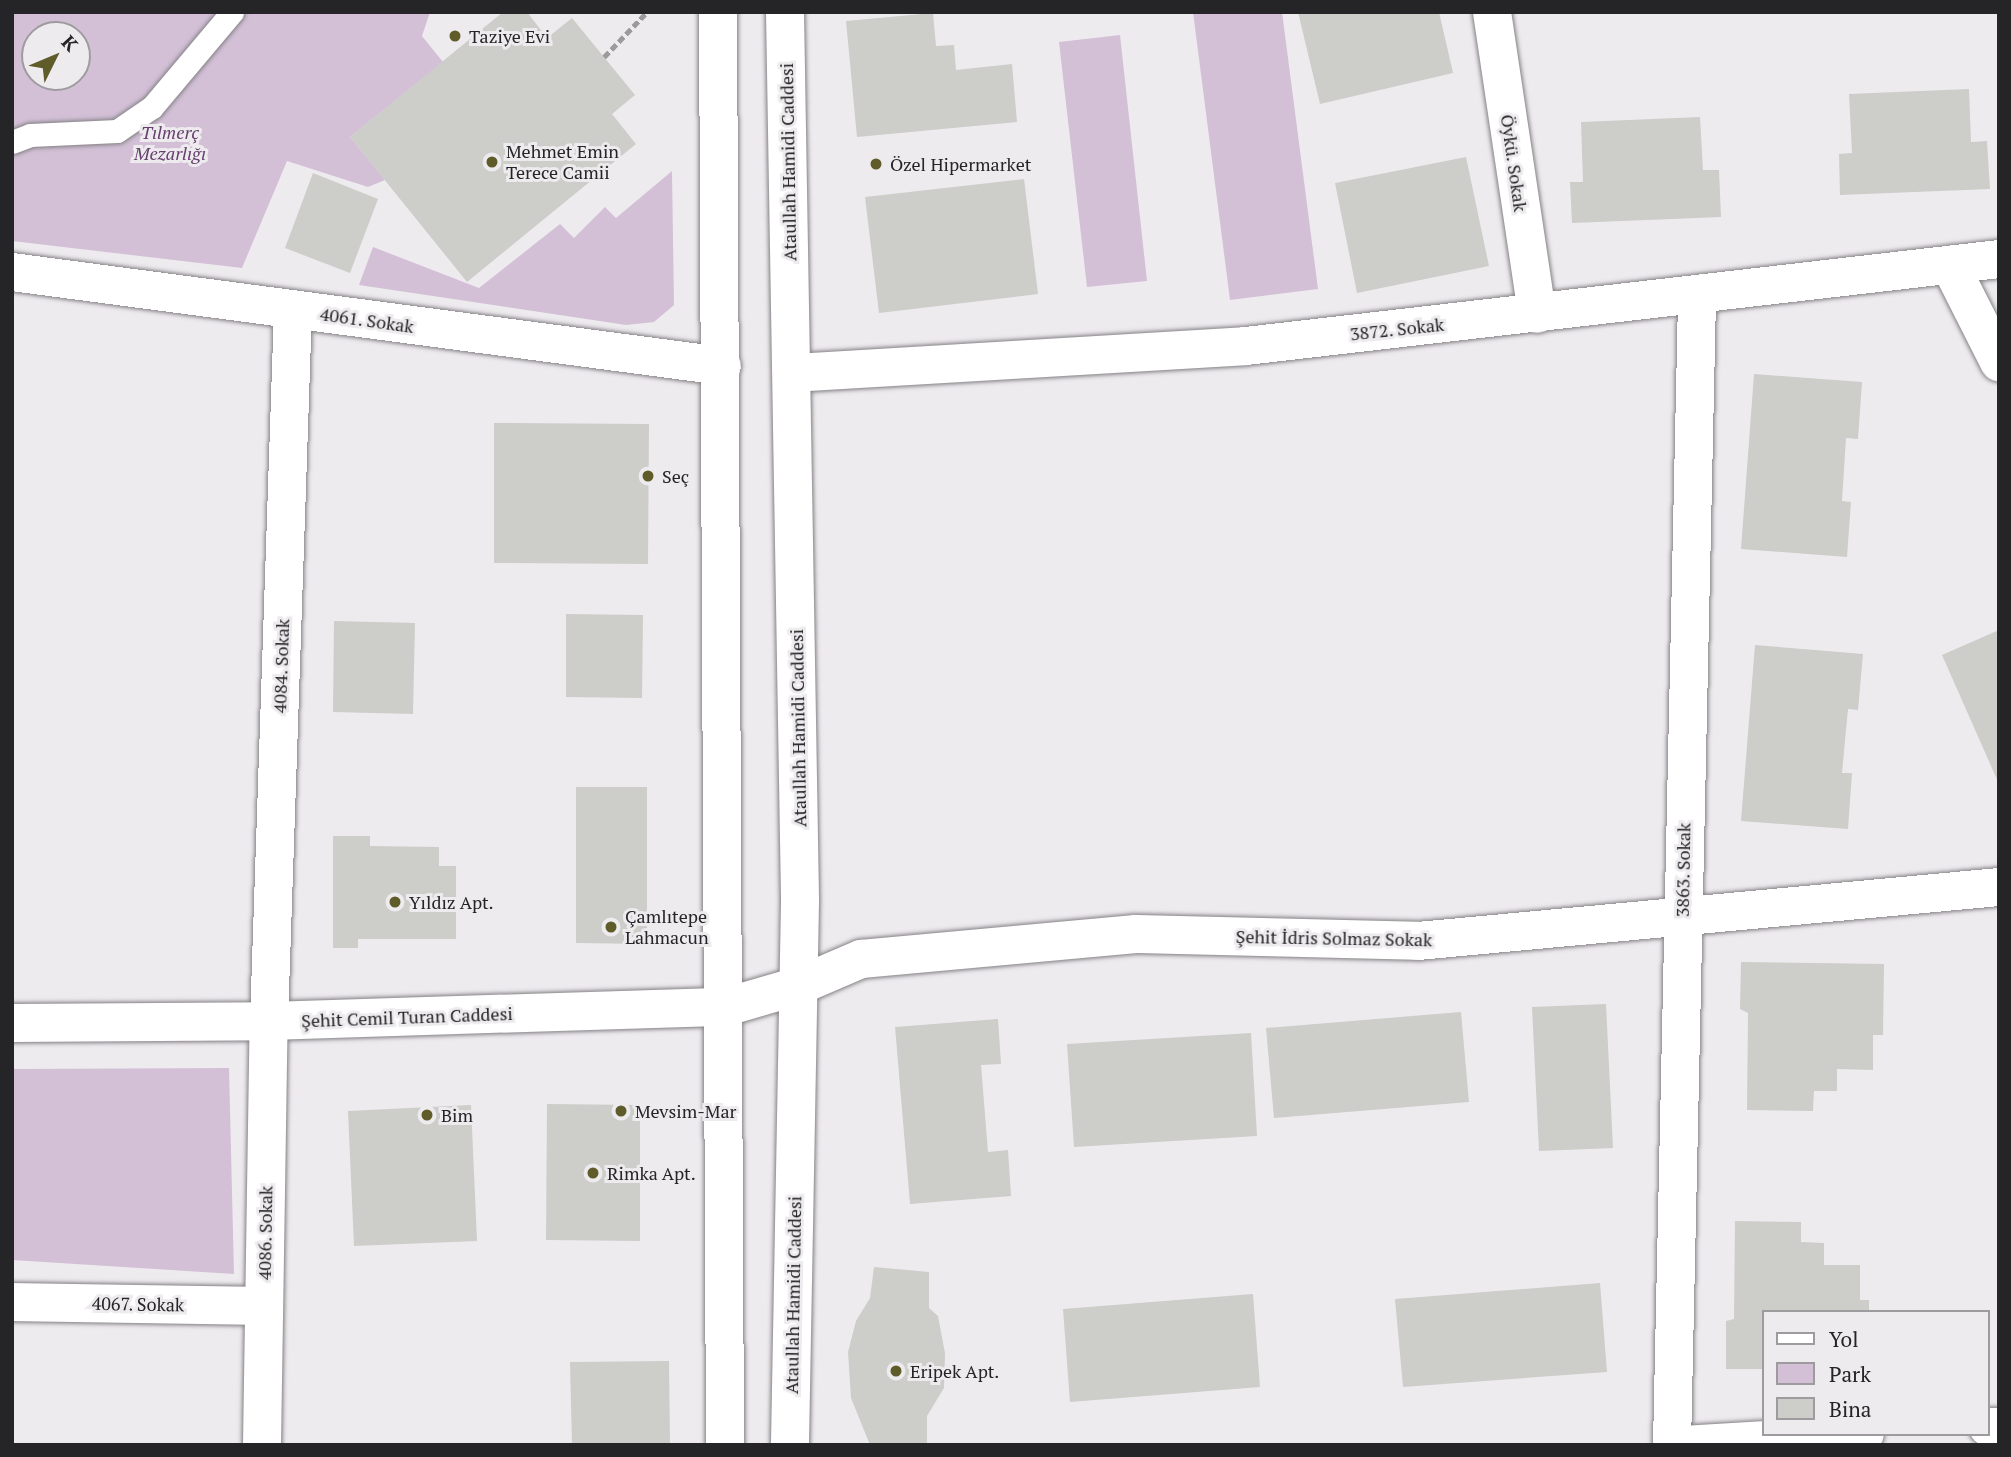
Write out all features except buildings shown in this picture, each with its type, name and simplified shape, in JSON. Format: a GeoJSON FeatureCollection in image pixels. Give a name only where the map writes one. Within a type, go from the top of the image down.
{"type":"FeatureCollection","features":[{"type":"Feature","properties":{"kind":"street"},"geometry":{"type":"LineString","coordinates":[[719,12],[726,1007],[725,1445]]}},
{"type":"Feature","properties":{"kind":"street","name":"Ataullah Hamidi Caddesi"},"geometry":{"type":"LineString","coordinates":[[785,12],[793,373],[799,986],[790,1445]]}},
{"type":"Feature","properties":{"kind":"street","name":"Öykü. Sokak"},"geometry":{"type":"LineString","coordinates":[[1492,12],[1536,314]]}},
{"type":"Feature","properties":{"kind":"street","name":"3872. Sokak"},"geometry":{"type":"LineString","coordinates":[[793,373],[1246,345],[1536,314],[1999,259]]}},
{"type":"Feature","properties":{"kind":"street"},"geometry":{"type":"LineString","coordinates":[[1950,265],[1999,362]]}},
{"type":"Feature","properties":{"kind":"street","name":"4061. Sokak"},"geometry":{"type":"LineString","coordinates":[[12,272],[722,366]]}},
{"type":"Feature","properties":{"kind":"street","name":"3863. Sokak"},"geometry":{"type":"LineString","coordinates":[[1672,1445],[1697,295]]}},
{"type":"Feature","properties":{"kind":"street","name":"4084. Sokak"},"geometry":{"type":"LineString","coordinates":[[269,1021],[293,310]]}},
{"type":"Feature","properties":{"kind":"street","name":"Şehit İdris Solmaz Sokak"},"geometry":{"type":"LineString","coordinates":[[799,986],[862,959],[1136,934],[1418,942],[1682,914],[1999,887]]}},
{"type":"Feature","properties":{"kind":"street","name":"Şehit Cemil Turan Caddesi"},"geometry":{"type":"LineString","coordinates":[[12,1023],[269,1021],[726,1007],[799,986]]}},
{"type":"Feature","properties":{"kind":"street","name":"4086. Sokak"},"geometry":{"type":"LineString","coordinates":[[262,1445],[269,1021]]}},
{"type":"Feature","properties":{"kind":"street","name":"4067. Sokak"},"geometry":{"type":"LineString","coordinates":[[12,1302],[263,1306]]}},
{"type":"Feature","properties":{"kind":"street"},"geometry":{"type":"LineString","coordinates":[[1681,1445],[1832,1436]]}},
{"type":"Feature","properties":{"kind":"lane"},"geometry":{"type":"LineString","coordinates":[[12,142],[30,135],[117,131],[152,107],[232,12]]}},
{"type":"Feature","properties":{"kind":"path"},"geometry":{"type":"LineString","coordinates":[[604,57],[647,12]]}},
{"type":"Feature","properties":{"kind":"green space","name":"Tılmerç Mezarlığı"},"geometry":{"type":"Polygon","coordinates":[[[12,12],[430,12],[422,36],[443,62],[350,137],[385,180],[368,187],[287,161],[242,268],[12,241],[12,12]]]}},
{"type":"Feature","properties":{"kind":"green space"},"geometry":{"type":"Polygon","coordinates":[[[1193,12],[1282,12],[1318,289],[1230,300],[1193,12]]]}},
{"type":"Feature","properties":{"kind":"green space"},"geometry":{"type":"Polygon","coordinates":[[[1120,35],[1147,281],[1087,287],[1059,42],[1120,35]]]}},
{"type":"Feature","properties":{"kind":"green space"},"geometry":{"type":"Polygon","coordinates":[[[672,171],[674,305],[654,322],[626,325],[359,285],[373,247],[479,288],[560,224],[574,238],[605,207],[616,218],[672,171]]]}},
{"type":"Feature","properties":{"kind":"green space"},"geometry":{"type":"Polygon","coordinates":[[[229,1068],[234,1274],[12,1260],[12,1069],[229,1068]]]}},
{"type":"Feature","properties":{"kind":"place","name":"Taziye Evi"},"geometry":{"type":"Point","coordinates":[455,36]}},
{"type":"Feature","properties":{"kind":"place","name":"Mehmet Emin Terece Camii"},"geometry":{"type":"Point","coordinates":[492,162]}},
{"type":"Feature","properties":{"kind":"place","name":"Özel Hipermarket"},"geometry":{"type":"Point","coordinates":[876,164]}},
{"type":"Feature","properties":{"kind":"place","name":"Seç"},"geometry":{"type":"Point","coordinates":[648,476]}},
{"type":"Feature","properties":{"kind":"place","name":"Yıldız Apt."},"geometry":{"type":"Point","coordinates":[395,902]}},
{"type":"Feature","properties":{"kind":"place","name":"Çamlıtepe Lahmacun"},"geometry":{"type":"Point","coordinates":[611,927]}},
{"type":"Feature","properties":{"kind":"place","name":"Mevsim-Mar"},"geometry":{"type":"Point","coordinates":[621,1111]}},
{"type":"Feature","properties":{"kind":"place","name":"Bim"},"geometry":{"type":"Point","coordinates":[427,1115]}},
{"type":"Feature","properties":{"kind":"place","name":"Rimka Apt."},"geometry":{"type":"Point","coordinates":[593,1173]}},
{"type":"Feature","properties":{"kind":"place","name":"Eripek Apt."},"geometry":{"type":"Point","coordinates":[896,1371]}}]}
